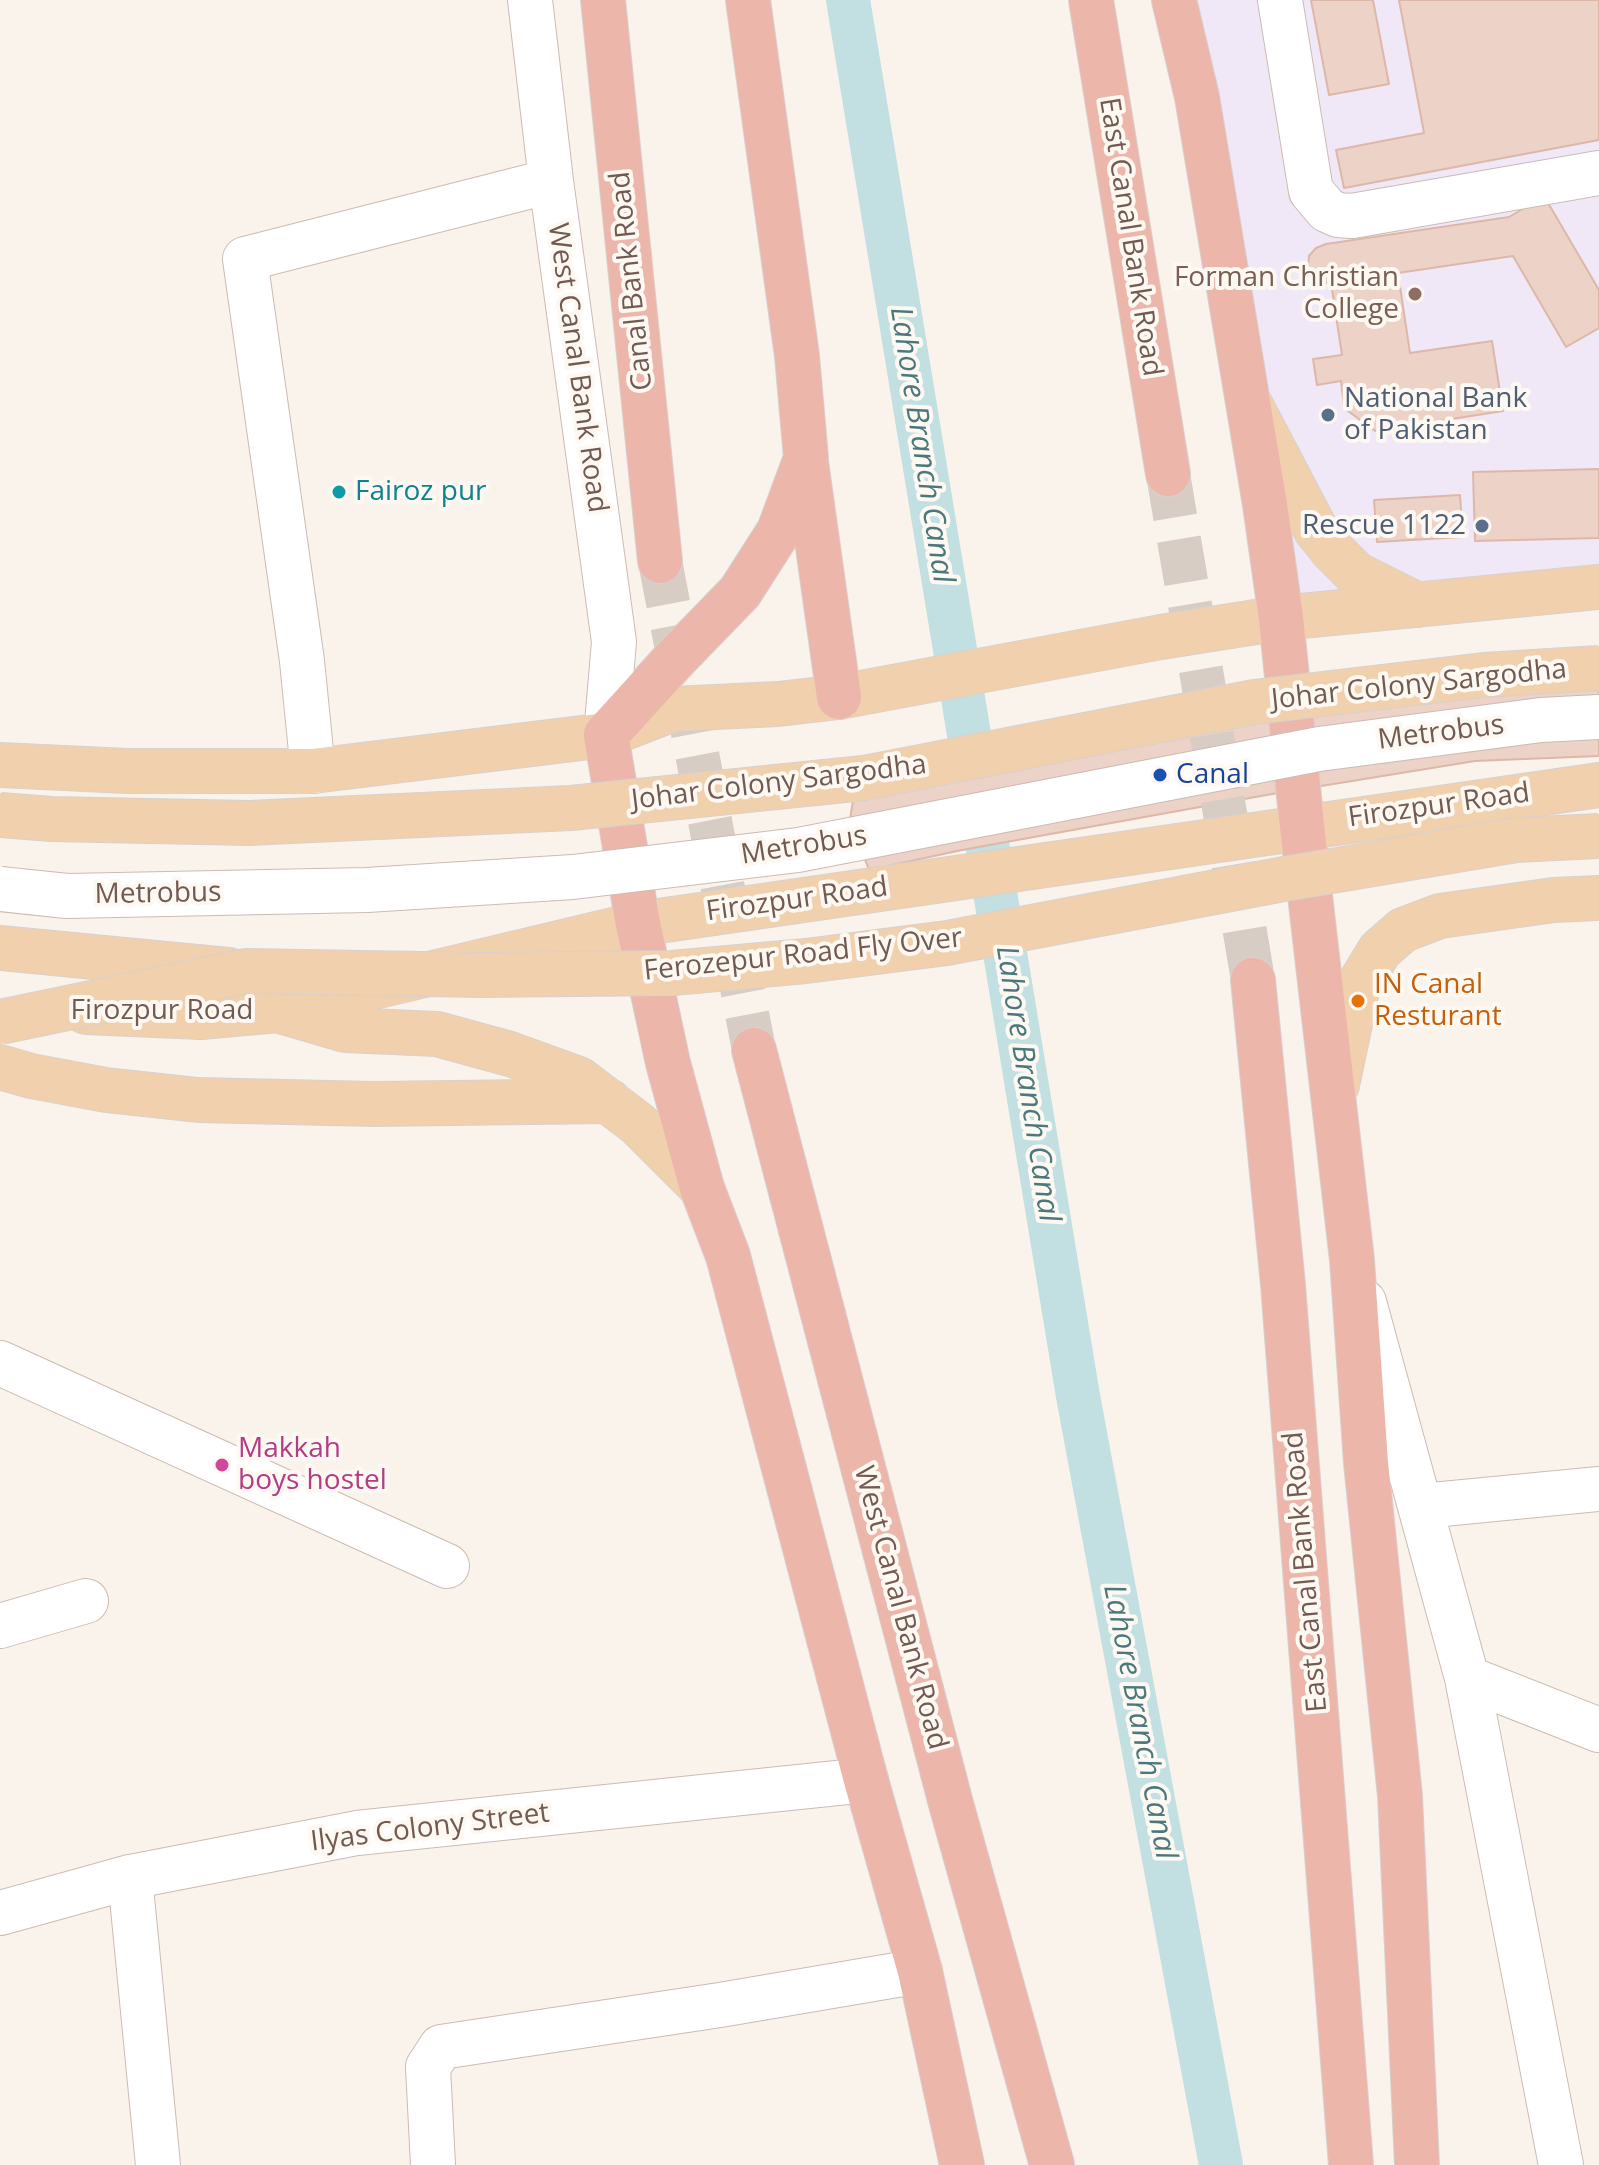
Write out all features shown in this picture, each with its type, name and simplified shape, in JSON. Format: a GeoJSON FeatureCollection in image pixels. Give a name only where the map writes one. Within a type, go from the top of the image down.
{"type":"FeatureCollection","features":[{"type":"Feature","properties":{"kind":"highway","name":"Canal Bank Road"},"geometry":{"type":"LineString","coordinates":[[603,0],[660,561]]}},
{"type":"Feature","properties":{"kind":"highway"},"geometry":{"type":"LineString","coordinates":[[748,0],[797,356],[806,458],[839,697]]}},
{"type":"Feature","properties":{"kind":"highway","name":"East Canal Bank Road"},"geometry":{"type":"LineString","coordinates":[[1091,0],[1168,474]]}},
{"type":"Feature","properties":{"kind":"highway"},"geometry":{"type":"LineString","coordinates":[[1174,0],[1197,97],[1281,618],[1352,1260],[1366,1463],[1400,1796],[1417,2165]]}},
{"type":"Feature","properties":{"kind":"highway"},"geometry":{"type":"LineString","coordinates":[[806,458],[779,531],[740,592],[606,735],[638,924],[668,1063],[702,1188],[728,1256],[866,1780],[920,1971],[962,2165]]}},
{"type":"Feature","properties":{"kind":"highway","name":"East Canal Bank Road"},"geometry":{"type":"LineString","coordinates":[[1253,980],[1284,1301],[1351,2165]]}},
{"type":"Feature","properties":{"kind":"highway","name":"West Canal Bank Road"},"geometry":{"type":"LineString","coordinates":[[754,1050],[951,1804],[1052,2165]]}},
{"type":"Feature","properties":{"kind":"main road"},"geometry":{"type":"LineString","coordinates":[[1248,401],[1316,530],[1332,550],[1356,574],[1418,605]]}},
{"type":"Feature","properties":{"kind":"main road"},"geometry":{"type":"LineString","coordinates":[[0,765],[127,771],[313,771],[606,735],[673,709],[778,704],[839,697],[1161,637],[1281,618],[1599,587]]}},
{"type":"Feature","properties":{"kind":"main road","name":"Johar Colony Sargodha"},"geometry":{"type":"LineString","coordinates":[[0,815],[249,823],[571,808],[864,778],[1254,702],[1484,675],[1599,668]]}},
{"type":"Feature","properties":{"kind":"main road","name":"Firozpur Road"},"geometry":{"type":"LineString","coordinates":[[0,1008],[201,1017],[278,1010],[638,924],[1302,826],[1593,789]]}},
{"type":"Feature","properties":{"kind":"main road","name":"Ferozepur Road Fly Over"},"geometry":{"type":"LineString","coordinates":[[0,948],[246,971],[481,975],[672,973],[806,961],[947,943],[1284,879],[1516,840],[1599,836]]}},
{"type":"Feature","properties":{"kind":"main road"},"geometry":{"type":"LineString","coordinates":[[1334,1100],[1358,986],[1380,950],[1403,930],[1440,916],[1554,900],[1599,898]]}},
{"type":"Feature","properties":{"kind":"main road"},"geometry":{"type":"LineString","coordinates":[[0,1022],[246,971]]}},
{"type":"Feature","properties":{"kind":"main road"},"geometry":{"type":"LineString","coordinates":[[278,1010],[345,1030],[437,1034],[510,1054],[579,1079],[638,1124],[702,1188]]}},
{"type":"Feature","properties":{"kind":"main road"},"geometry":{"type":"LineString","coordinates":[[0,1067],[106,1090],[198,1100],[374,1104],[609,1101]]}},
{"type":"Feature","properties":{"kind":"street","name":"West Canal Bank Road"},"geometry":{"type":"LineString","coordinates":[[530,0],[551,181],[614,642],[606,735]]}},
{"type":"Feature","properties":{"kind":"street"},"geometry":{"type":"LineString","coordinates":[[1183,0],[1197,97]]}},
{"type":"Feature","properties":{"kind":"street"},"geometry":{"type":"LineString","coordinates":[[1280,0],[1311,191],[1327,210],[1352,216],[1599,173]]}},
{"type":"Feature","properties":{"kind":"street"},"geometry":{"type":"LineString","coordinates":[[313,771],[302,661],[245,259],[551,181]]}},
{"type":"Feature","properties":{"kind":"street","name":"Metrobus"},"geometry":{"type":"LineString","coordinates":[[0,889],[67,896],[352,890],[573,877],[798,850],[1319,749],[1541,720],[1599,717]]}},
{"type":"Feature","properties":{"kind":"street"},"geometry":{"type":"LineString","coordinates":[[1352,1260],[1467,1678],[1561,2165]]}},
{"type":"Feature","properties":{"kind":"street"},"geometry":{"type":"LineString","coordinates":[[0,1363],[447,1566]]}},
{"type":"Feature","properties":{"kind":"street"},"geometry":{"type":"LineString","coordinates":[[1422,1506],[1599,1489]]}},
{"type":"Feature","properties":{"kind":"street"},"geometry":{"type":"LineString","coordinates":[[0,1626],[86,1601]]}},
{"type":"Feature","properties":{"kind":"street"},"geometry":{"type":"LineString","coordinates":[[1467,1678],[1599,1730]]}},
{"type":"Feature","properties":{"kind":"street","name":"Ilyas Colony Street"},"geometry":{"type":"LineString","coordinates":[[0,1913],[130,1877],[357,1833],[866,1780]]}},
{"type":"Feature","properties":{"kind":"street"},"geometry":{"type":"LineString","coordinates":[[130,1877],[158,2165]]}},
{"type":"Feature","properties":{"kind":"street"},"geometry":{"type":"LineString","coordinates":[[433,2165],[428,2067],[441,2047],[920,1971]]}},
{"type":"Feature","properties":{"kind":"shaded area","name":"Forman Christian College"},"geometry":{"type":"Polygon","coordinates":[[[1185,0],[1599,0],[1599,587],[1281,618],[1185,0]]]}},
{"type":"Feature","properties":{"kind":"building"},"geometry":{"type":"Polygon","coordinates":[[[1311,0],[1373,0],[1389,84],[1329,95],[1311,0]]]}},
{"type":"Feature","properties":{"kind":"building"},"geometry":{"type":"Polygon","coordinates":[[[1399,0],[1599,0],[1599,140],[1344,188],[1336,150],[1424,133],[1399,0]]]}},
{"type":"Feature","properties":{"kind":"building"},"geometry":{"type":"Polygon","coordinates":[[[1544,196],[1599,290],[1599,328],[1566,347],[1513,256],[1398,273],[1410,353],[1492,341],[1503,411],[1375,431],[1344,408],[1341,381],[1317,385],[1313,359],[1342,355],[1331,283],[1321,282],[1308,267],[1309,256],[1316,248],[1509,217],[1544,196]]]}},
{"type":"Feature","properties":{"kind":"building"},"geometry":{"type":"Polygon","coordinates":[[[1599,469],[1599,538],[1475,541],[1473,472],[1599,469]]]}},
{"type":"Feature","properties":{"kind":"building"},"geometry":{"type":"Polygon","coordinates":[[[1460,495],[1463,537],[1377,542],[1374,500],[1460,495]]]}},
{"type":"Feature","properties":{"kind":"building","name":"Canal"},"geometry":{"type":"Polygon","coordinates":[[[1599,683],[1599,756],[1475,761],[1272,794],[962,850],[869,870],[850,819],[855,789],[1203,725],[1599,683]]]}},
{"type":"Feature","properties":{"kind":"waterway","name":"Lahore Branch Canal"},"geometry":{"type":"LineString","coordinates":[[848,0],[1078,1396],[1221,2165]]}},
{"type":"Feature","properties":{"kind":"tunnel"},"geometry":{"type":"LineString","coordinates":[[1168,474],[1253,980]]}},
{"type":"Feature","properties":{"kind":"tunnel"},"geometry":{"type":"LineString","coordinates":[[660,561],[754,1050]]}},
{"type":"Feature","properties":{"kind":"place","name":"Forman Christian College"},"geometry":{"type":"Point","coordinates":[1415,294]}},
{"type":"Feature","properties":{"kind":"place","name":"National Bank of Pakistan"},"geometry":{"type":"Point","coordinates":[1328,415]}},
{"type":"Feature","properties":{"kind":"place","name":"Fairoz pur"},"geometry":{"type":"Point","coordinates":[339,492]}},
{"type":"Feature","properties":{"kind":"place","name":"Rescue 1122"},"geometry":{"type":"Point","coordinates":[1482,526]}},
{"type":"Feature","properties":{"kind":"place","name":"Canal"},"geometry":{"type":"Point","coordinates":[1160,775]}},
{"type":"Feature","properties":{"kind":"place","name":"IN Canal Resturant"},"geometry":{"type":"Point","coordinates":[1358,1001]}},
{"type":"Feature","properties":{"kind":"place","name":"Makkah boys hostel"},"geometry":{"type":"Point","coordinates":[222,1465]}}]}
